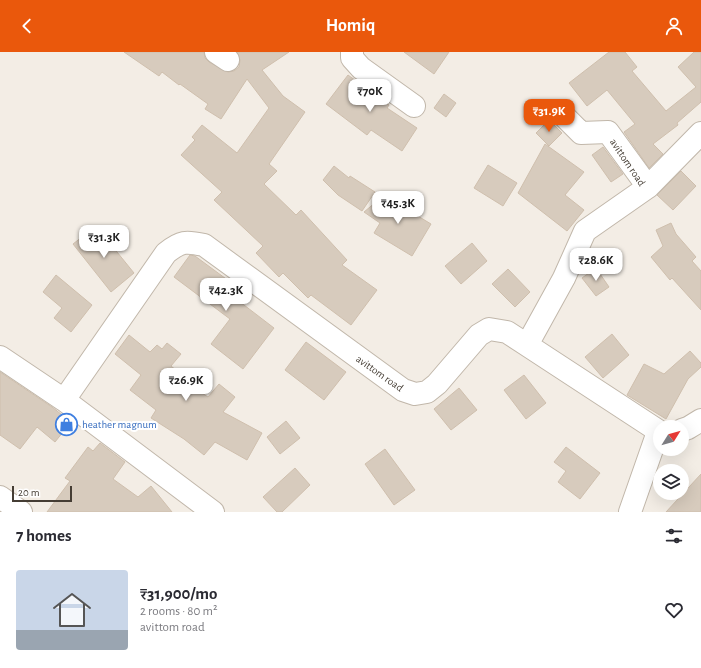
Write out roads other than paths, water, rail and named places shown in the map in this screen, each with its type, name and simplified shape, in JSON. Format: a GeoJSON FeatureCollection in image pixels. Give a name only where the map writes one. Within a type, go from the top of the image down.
{"type":"FeatureCollection","features":[{"type":"Feature","properties":{"kind":"street"},"geometry":{"type":"LineString","coordinates":[[352,52],[352,58],[361,68],[414,106]]}},
{"type":"Feature","properties":{"kind":"street","name":"avittom road"},"geometry":{"type":"LineString","coordinates":[[64,400],[166,252],[177,244],[189,242],[204,245],[403,390],[415,394],[427,392],[437,384],[479,335],[489,329],[507,332],[527,345],[564,278],[586,231],[648,187],[608,132],[581,133],[559,111]]}},
{"type":"Feature","properties":{"kind":"street"},"geometry":{"type":"LineString","coordinates":[[648,187],[701,134]]}},
{"type":"Feature","properties":{"kind":"street"},"geometry":{"type":"LineString","coordinates":[[527,345],[653,428]]}},
{"type":"Feature","properties":{"kind":"street"},"geometry":{"type":"LineString","coordinates":[[0,357],[64,400],[213,512]]}},
{"type":"Feature","properties":{"kind":"street"},"geometry":{"type":"LineString","coordinates":[[689,427],[701,420]]}},
{"type":"Feature","properties":{"kind":"street"},"geometry":{"type":"LineString","coordinates":[[630,512],[653,449]]}},
{"type":"Feature","properties":{"kind":"street"},"geometry":{"type":"LineString","coordinates":[[0,497],[21,512]]}},
{"type":"Feature","properties":{"kind":"place","name":"heather magnum"},"geometry":{"type":"Point","coordinates":[66,424]}}]}
